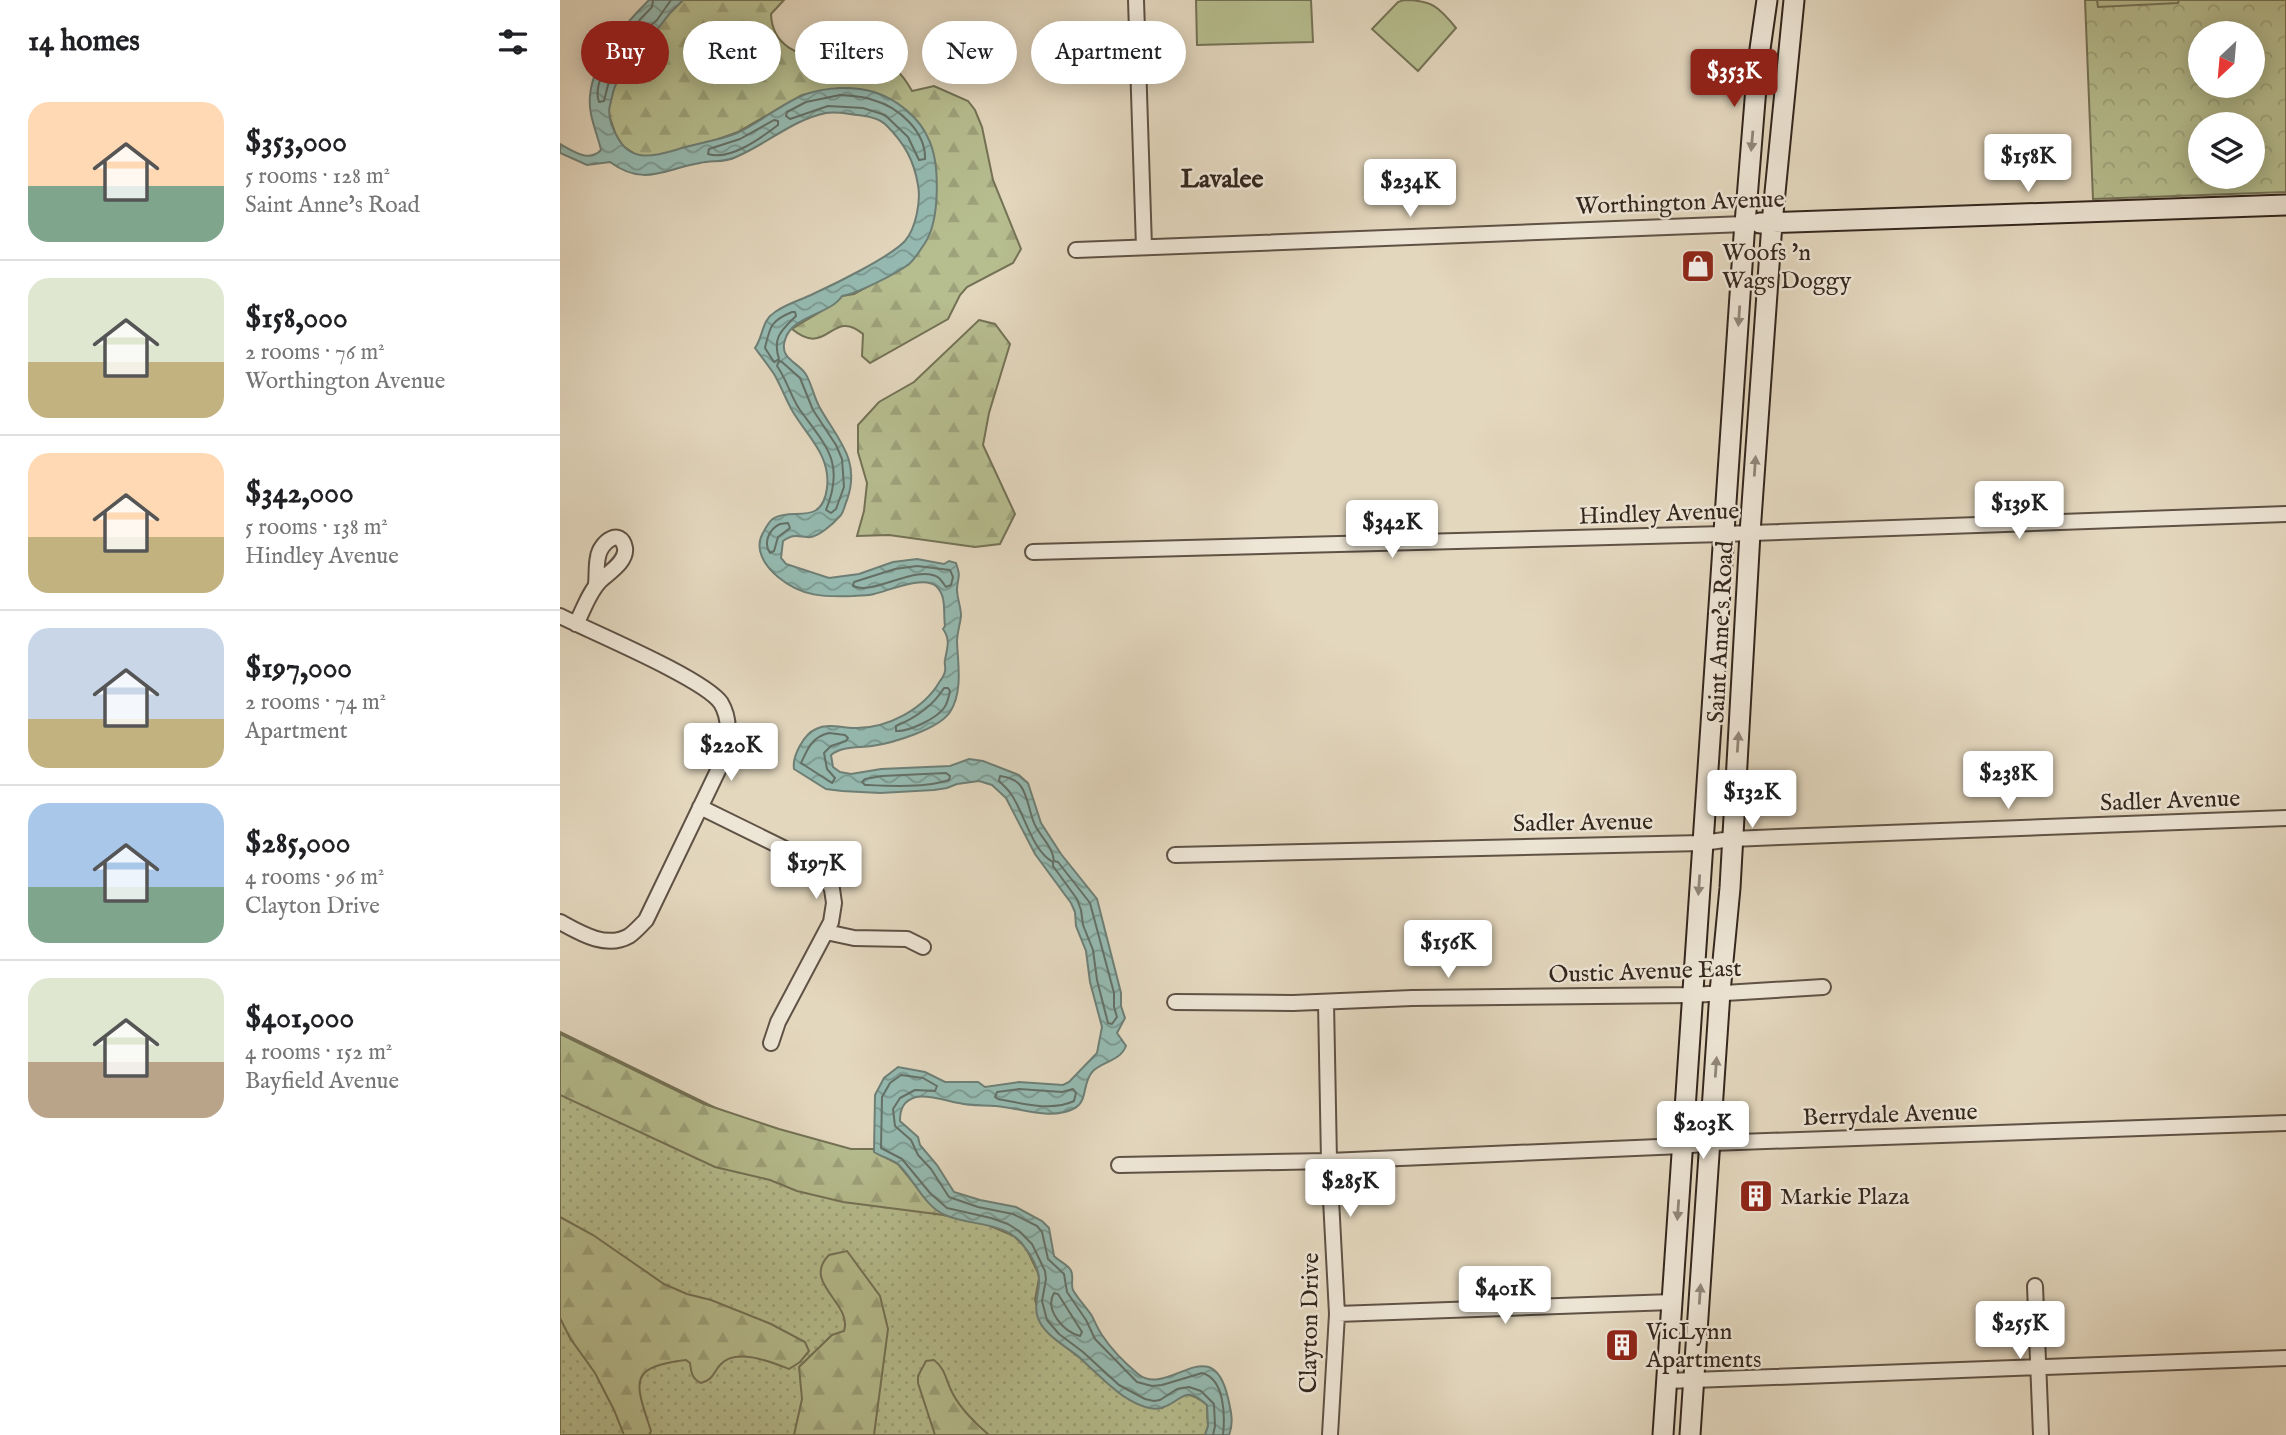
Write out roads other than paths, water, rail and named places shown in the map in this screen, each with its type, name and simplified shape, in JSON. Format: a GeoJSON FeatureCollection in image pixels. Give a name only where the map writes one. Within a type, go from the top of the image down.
{"type":"FeatureCollection","features":[{"type":"Feature","properties":{"kind":"main road","name":"Saint Anne's Road"},"geometry":{"type":"LineString","coordinates":[[1663,1435],[1745,224],[1758,64],[1767,0]]}},
{"type":"Feature","properties":{"kind":"main road","name":"Saint Anne's Road"},"geometry":{"type":"LineString","coordinates":[[1690,1435],[1720,992],[1730,888],[1772,223],[1794,0]]}},
{"type":"Feature","properties":{"kind":"main road","name":"Worthington Avenue"},"geometry":{"type":"LineString","coordinates":[[1745,224],[2286,205]]}},
{"type":"Feature","properties":{"kind":"street"},"geometry":{"type":"LineString","coordinates":[[1136,0],[1144,247]]}},
{"type":"Feature","properties":{"kind":"street","name":"Worthington Avenue"},"geometry":{"type":"LineString","coordinates":[[1076,250],[1745,224]]}},
{"type":"Feature","properties":{"kind":"street","name":"Hindley Avenue"},"geometry":{"type":"LineString","coordinates":[[1033,552],[1724,534],[2286,514]]}},
{"type":"Feature","properties":{"kind":"street"},"geometry":{"type":"LineString","coordinates":[[576,624],[596,584]]}},
{"type":"Feature","properties":{"kind":"street"},"geometry":{"type":"LineString","coordinates":[[560,616],[712,693],[726,716],[729,733],[725,756],[646,920],[630,935],[614,941],[597,940],[560,922]]}},
{"type":"Feature","properties":{"kind":"street"},"geometry":{"type":"LineString","coordinates":[[700,807],[810,861],[823,871],[832,889],[834,903],[831,922],[778,1023],[771,1043]]}},
{"type":"Feature","properties":{"kind":"street","name":"Sadler Avenue"},"geometry":{"type":"LineString","coordinates":[[1175,855],[1702,843],[1732,839],[2286,818]]}},
{"type":"Feature","properties":{"kind":"street"},"geometry":{"type":"LineString","coordinates":[[826,932],[854,938],[907,939],[923,947]]}},
{"type":"Feature","properties":{"kind":"street","name":"Oustic Avenue East"},"geometry":{"type":"LineString","coordinates":[[1175,1002],[1692,995],[1823,987]]}},
{"type":"Feature","properties":{"kind":"street","name":"Clayton Drive"},"geometry":{"type":"LineString","coordinates":[[1326,1002],[1329,1161],[1337,1314],[1330,1435]]}},
{"type":"Feature","properties":{"kind":"street","name":"Berrydale Avenue"},"geometry":{"type":"LineString","coordinates":[[1119,1165],[1329,1161],[1711,1143],[2286,1123]]}},
{"type":"Feature","properties":{"kind":"street"},"geometry":{"type":"LineString","coordinates":[[2035,1286],[2041,1435]]}},
{"type":"Feature","properties":{"kind":"street"},"geometry":{"type":"LineString","coordinates":[[1337,1314],[1672,1302]]}},
{"type":"Feature","properties":{"kind":"street"},"geometry":{"type":"LineString","coordinates":[[1667,1381],[2286,1358]]}},
{"type":"Feature","properties":{"kind":"water"},"geometry":{"type":"Polygon","coordinates":[[[649,0],[683,0],[664,21],[630,20],[649,0]]]}},
{"type":"Feature","properties":{"kind":"water"},"geometry":{"type":"Polygon","coordinates":[[[592,84],[616,84],[609,109],[611,123],[626,148],[641,155],[659,154],[737,133],[806,94],[840,88],[866,90],[891,99],[914,117],[929,140],[937,177],[936,207],[930,233],[918,254],[895,273],[842,296],[829,307],[795,325],[785,340],[784,351],[807,376],[818,404],[846,451],[851,486],[841,515],[816,536],[792,536],[783,541],[781,558],[786,564],[829,578],[859,574],[893,562],[917,559],[944,564],[949,561],[956,563],[961,616],[957,642],[959,678],[957,696],[950,712],[936,724],[903,738],[835,752],[831,755],[833,767],[840,772],[851,774],[881,769],[950,766],[969,759],[983,761],[1019,775],[1028,783],[1041,823],[1061,854],[1097,899],[1125,1018],[1117,1033],[1126,1046],[1120,1055],[1093,1071],[1087,1080],[1082,1101],[1066,1112],[1036,1113],[921,1096],[905,1103],[900,1121],[918,1137],[920,1145],[954,1192],[1016,1207],[1042,1221],[1049,1228],[1054,1256],[1071,1271],[1075,1293],[1110,1345],[1138,1374],[1150,1379],[1200,1366],[1211,1368],[1221,1378],[1228,1398],[1232,1421],[1229,1435],[1205,1435],[1208,1426],[1207,1405],[1193,1395],[1183,1396],[1155,1409],[1135,1403],[1117,1392],[1049,1334],[1040,1322],[1036,1310],[1039,1275],[1030,1255],[1018,1240],[1000,1229],[955,1219],[938,1211],[925,1199],[898,1164],[874,1152],[875,1095],[884,1078],[898,1067],[925,1072],[945,1082],[978,1082],[985,1087],[1019,1082],[1063,1085],[1097,1053],[1102,1027],[1090,982],[1086,951],[1071,903],[1035,854],[1006,798],[992,785],[979,781],[934,790],[880,793],[842,791],[826,789],[794,769],[797,752],[803,740],[816,729],[825,726],[867,727],[891,721],[924,700],[945,672],[948,640],[943,629],[943,599],[936,586],[923,582],[869,595],[814,594],[796,589],[778,577],[768,567],[760,550],[761,537],[772,519],[782,515],[813,512],[819,508],[824,500],[827,477],[817,447],[793,412],[774,374],[755,348],[765,324],[779,309],[862,270],[905,241],[917,214],[919,199],[914,168],[908,153],[899,139],[878,120],[838,112],[802,121],[732,159],[700,163],[654,174],[633,174],[610,162],[587,165],[560,153],[560,144],[586,156],[601,150],[590,110],[592,84]]]}},
{"type":"Feature","properties":{"kind":"place","name":"Woofs 'n Wags Doggy"},"geometry":{"type":"Point","coordinates":[1698,266]}},
{"type":"Feature","properties":{"kind":"place","name":"Markie Plaza"},"geometry":{"type":"Point","coordinates":[1756,1196]}},
{"type":"Feature","properties":{"kind":"place","name":"VicLynn Apartments"},"geometry":{"type":"Point","coordinates":[1622,1345]}},
{"type":"Feature","properties":{"kind":"district","name":"Lavalee"},"geometry":{"type":"Point","coordinates":[1222,178]}}]}
